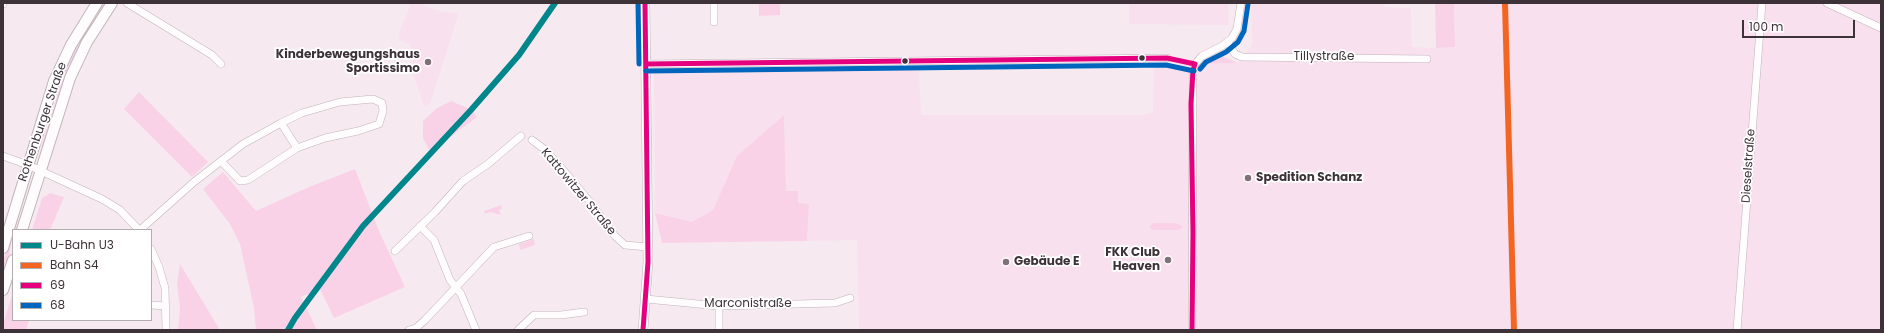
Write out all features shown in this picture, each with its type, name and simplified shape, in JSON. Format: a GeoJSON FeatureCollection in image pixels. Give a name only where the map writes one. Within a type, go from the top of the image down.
{"type":"FeatureCollection","features":[{"type":"Feature","properties":{"kind":"main road","name":"Rothenburger Straße"},"geometry":{"type":"LineString","coordinates":[[3,248],[28,165],[60,68],[71,45],[97,3]]}},
{"type":"Feature","properties":{"kind":"main road","name":"Rothenburger Straße"},"geometry":{"type":"LineString","coordinates":[[22,229],[70,78],[90,37],[112,3]]}},
{"type":"Feature","properties":{"kind":"main road"},"geometry":{"type":"LineString","coordinates":[[3,290],[12,263]]}},
{"type":"Feature","properties":{"kind":"street"},"geometry":{"type":"LineString","coordinates":[[127,3],[212,55],[221,64]]}},
{"type":"Feature","properties":{"kind":"street"},"geometry":{"type":"LineString","coordinates":[[643,330],[648,247],[645,3]]}},
{"type":"Feature","properties":{"kind":"street"},"geometry":{"type":"LineString","coordinates":[[714,3],[714,22]]}},
{"type":"Feature","properties":{"kind":"street"},"geometry":{"type":"LineString","coordinates":[[1192,330],[1192,70],[1202,56],[1232,38],[1237,29],[1241,3]]}},
{"type":"Feature","properties":{"kind":"street","name":"Dieselstraße"},"geometry":{"type":"LineString","coordinates":[[1737,330],[1762,3]]}},
{"type":"Feature","properties":{"kind":"street"},"geometry":{"type":"LineString","coordinates":[[1826,3],[1881,28]]}},
{"type":"Feature","properties":{"kind":"street","name":"Tillystraße"},"geometry":{"type":"LineString","coordinates":[[1226,42],[1235,54],[1242,57],[1427,59]]}},
{"type":"Feature","properties":{"kind":"street"},"geometry":{"type":"LineString","coordinates":[[646,64],[1167,58]]}},
{"type":"Feature","properties":{"kind":"street"},"geometry":{"type":"LineString","coordinates":[[141,229],[194,182],[221,161],[243,144],[281,123],[302,113],[340,102],[374,99],[382,103],[383,111],[379,124],[358,131],[325,138],[297,148],[248,180],[240,181],[221,161]]}},
{"type":"Feature","properties":{"kind":"street"},"geometry":{"type":"LineString","coordinates":[[281,123],[297,148]]}},
{"type":"Feature","properties":{"kind":"street"},"geometry":{"type":"LineString","coordinates":[[395,251],[435,212],[463,181],[488,164],[521,136]]}},
{"type":"Feature","properties":{"kind":"street","name":"Kattowitzer Straße"},"geometry":{"type":"LineString","coordinates":[[532,140],[544,149],[554,160],[590,202],[615,236],[625,245],[648,247]]}},
{"type":"Feature","properties":{"kind":"street"},"geometry":{"type":"LineString","coordinates":[[3,156],[40,170],[102,199],[120,210],[139,229]]}},
{"type":"Feature","properties":{"kind":"street"},"geometry":{"type":"LineString","coordinates":[[420,226],[434,240],[450,280],[456,288],[476,330]]}},
{"type":"Feature","properties":{"kind":"street"},"geometry":{"type":"LineString","coordinates":[[409,330],[416,328],[494,247],[529,236]]}},
{"type":"Feature","properties":{"kind":"street"},"geometry":{"type":"LineString","coordinates":[[152,251],[159,267],[165,288],[166,330]]}},
{"type":"Feature","properties":{"kind":"street","name":"Marconistraße"},"geometry":{"type":"LineString","coordinates":[[646,299],[719,306],[835,303],[850,298]]}},
{"type":"Feature","properties":{"kind":"street"},"geometry":{"type":"LineString","coordinates":[[152,305],[166,306]]}},
{"type":"Feature","properties":{"kind":"street"},"geometry":{"type":"LineString","coordinates":[[719,306],[719,330]]}},
{"type":"Feature","properties":{"kind":"street"},"geometry":{"type":"LineString","coordinates":[[518,330],[534,314],[561,315],[584,312]]}},
{"type":"Feature","properties":{"kind":"shaded area"},"geometry":{"type":"Polygon","coordinates":[[[101,3],[108,3],[90,32],[85,29],[101,3]]]}},
{"type":"Feature","properties":{"kind":"shaded area","name":"Kinderbewegungshaus Sportissimo"},"geometry":{"type":"Polygon","coordinates":[[[411,3],[418,3],[442,12],[459,13],[430,104],[424,107],[413,74],[411,45],[399,40],[400,31],[411,3]]]}},
{"type":"Feature","properties":{"kind":"shaded area"},"geometry":{"type":"Polygon","coordinates":[[[759,3],[780,3],[780,15],[759,16],[759,3]]]}},
{"type":"Feature","properties":{"kind":"shaded area"},"geometry":{"type":"Polygon","coordinates":[[[1129,3],[1228,3],[1229,25],[1129,24],[1129,3]]]}},
{"type":"Feature","properties":{"kind":"shaded area"},"geometry":{"type":"Polygon","coordinates":[[[1251,3],[1384,3],[1385,7],[1411,8],[1412,47],[1428,48],[1455,47],[1454,3],[1881,3],[1881,330],[859,330],[857,240],[807,241],[809,204],[798,204],[786,191],[784,115],[737,156],[713,210],[692,222],[655,213],[654,69],[919,67],[921,115],[1143,115],[1153,112],[1154,66],[1238,63],[1252,45],[1251,3]]]}},
{"type":"Feature","properties":{"kind":"shaded area"},"geometry":{"type":"Polygon","coordinates":[[[1435,3],[1454,3],[1455,47],[1436,48],[1435,3]]]}},
{"type":"Feature","properties":{"kind":"shaded area"},"geometry":{"type":"Polygon","coordinates":[[[82,34],[86,37],[43,148],[41,147],[55,104],[62,74],[82,34]]]}},
{"type":"Feature","properties":{"kind":"shaded area"},"geometry":{"type":"Polygon","coordinates":[[[1222,56],[1238,63],[1204,64],[1211,57],[1222,56]]]}},
{"type":"Feature","properties":{"kind":"shaded area"},"geometry":{"type":"Polygon","coordinates":[[[139,92],[208,162],[192,177],[124,109],[139,92]]]}},
{"type":"Feature","properties":{"kind":"shaded area"},"geometry":{"type":"Polygon","coordinates":[[[451,101],[472,110],[477,117],[430,152],[423,138],[423,121],[436,109],[451,101]]]}},
{"type":"Feature","properties":{"kind":"shaded area"},"geometry":{"type":"Polygon","coordinates":[[[784,115],[786,191],[798,191],[798,203],[809,204],[807,241],[662,243],[655,213],[692,222],[713,210],[737,156],[784,115]]]}},
{"type":"Feature","properties":{"kind":"shaded area"},"geometry":{"type":"Polygon","coordinates":[[[355,169],[379,231],[405,287],[334,318],[320,289],[301,297],[317,330],[256,330],[254,308],[240,244],[230,224],[203,189],[223,172],[256,211],[309,187],[355,169]]]}},
{"type":"Feature","properties":{"kind":"shaded area"},"geometry":{"type":"Polygon","coordinates":[[[24,190],[26,190],[15,229],[13,229],[24,190]]]}},
{"type":"Feature","properties":{"kind":"shaded area"},"geometry":{"type":"Polygon","coordinates":[[[50,193],[64,197],[50,229],[32,229],[42,198],[50,193]]]}},
{"type":"Feature","properties":{"kind":"shaded area"},"geometry":{"type":"Polygon","coordinates":[[[501,205],[502,209],[499,210],[501,215],[491,212],[485,214],[484,211],[501,205]]]}},
{"type":"Feature","properties":{"kind":"shaded area"},"geometry":{"type":"Polygon","coordinates":[[[1154,223],[1175,223],[1183,228],[1178,230],[1153,230],[1149,227],[1154,223]]]}},
{"type":"Feature","properties":{"kind":"shaded area"},"geometry":{"type":"Polygon","coordinates":[[[12,231],[8,266],[3,279],[3,262],[12,231]]]}},
{"type":"Feature","properties":{"kind":"shaded area"},"geometry":{"type":"Polygon","coordinates":[[[534,239],[535,245],[520,250],[519,244],[534,239]]]}},
{"type":"Feature","properties":{"kind":"shaded area"},"geometry":{"type":"Polygon","coordinates":[[[180,264],[220,330],[178,330],[180,308],[177,284],[180,264]]]}},
{"type":"Feature","properties":{"kind":"shaded area"},"geometry":{"type":"Polygon","coordinates":[[[12,295],[12,321],[29,321],[26,330],[3,330],[3,324],[12,295]]]}},
{"type":"Feature","properties":{"kind":"metro line","name":"U3"},"geometry":{"type":"LineString","coordinates":[[288,330],[295,318],[363,226],[471,110],[519,55],[555,3]]}},
{"type":"Feature","properties":{"kind":"rail line","name":"S4"},"geometry":{"type":"LineString","coordinates":[[1505,3],[1514,330]]}},
{"type":"Feature","properties":{"kind":"transit line","name":"68"},"geometry":{"type":"LineString","coordinates":[[638,3],[639,64]]}},
{"type":"Feature","properties":{"kind":"transit line","name":"69"},"geometry":{"type":"LineString","coordinates":[[643,330],[648,262],[645,3]]}},
{"type":"Feature","properties":{"kind":"transit line","name":"68"},"geometry":{"type":"LineString","coordinates":[[1200,69],[1206,62],[1226,52],[1238,42],[1244,31],[1248,4]]}},
{"type":"Feature","properties":{"kind":"transit line","name":"69"},"geometry":{"type":"LineString","coordinates":[[646,64],[1167,58],[1195,64]]}},
{"type":"Feature","properties":{"kind":"transit line","name":"69"},"geometry":{"type":"LineString","coordinates":[[1192,330],[1193,232],[1191,104],[1193,70],[1195,64]]}},
{"type":"Feature","properties":{"kind":"transit line","name":"68"},"geometry":{"type":"LineString","coordinates":[[646,71],[1166,65],[1194,71]]}},
{"type":"Feature","properties":{"kind":"place","name":"Kinderbewegungshaus Sportissimo"},"geometry":{"type":"Point","coordinates":[428,62]}},
{"type":"Feature","properties":{"kind":"place","name":"Spedition Schanz"},"geometry":{"type":"Point","coordinates":[1248,178]}},
{"type":"Feature","properties":{"kind":"place","name":"FKK Club Heaven"},"geometry":{"type":"Point","coordinates":[1168,260]}},
{"type":"Feature","properties":{"kind":"place","name":"Gebäude E"},"geometry":{"type":"Point","coordinates":[1006,262]}}]}
